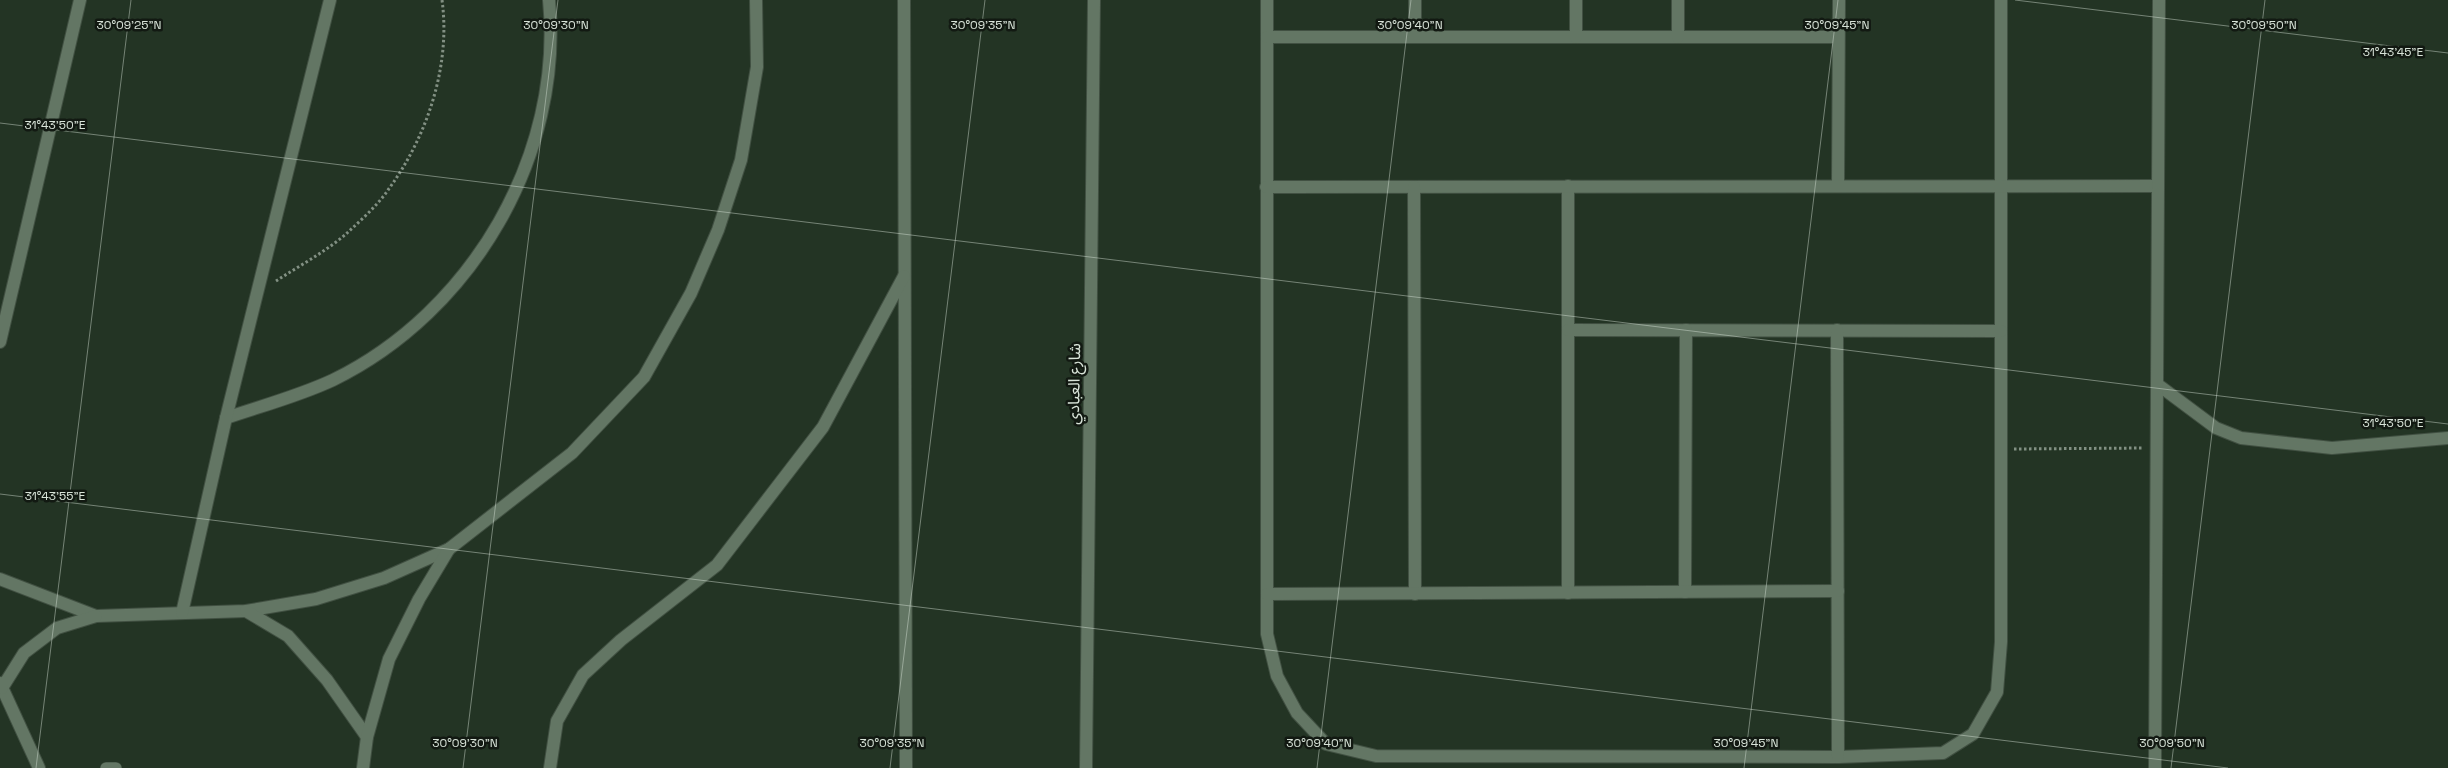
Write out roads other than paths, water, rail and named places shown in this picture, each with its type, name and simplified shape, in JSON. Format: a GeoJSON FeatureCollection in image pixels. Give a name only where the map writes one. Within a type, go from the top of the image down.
{"type":"FeatureCollection","features":[{"type":"Feature","properties":{"kind":"street"},"geometry":{"type":"LineString","coordinates":[[0,342],[80,0]]}},
{"type":"Feature","properties":{"kind":"street"},"geometry":{"type":"LineString","coordinates":[[182,613],[226,418],[330,0]]}},
{"type":"Feature","properties":{"kind":"street"},"geometry":{"type":"LineString","coordinates":[[226,418],[333,380],[395,342],[449,294],[493,236],[525,171],[545,101],[552,28],[549,0]]}},
{"type":"Feature","properties":{"kind":"street"},"geometry":{"type":"LineString","coordinates":[[39,768],[1,685],[24,653],[57,628],[96,616],[246,611],[316,599],[384,578],[449,550],[572,453],[644,377],[691,293],[718,230],[741,160],[757,67],[756,0]]}},
{"type":"Feature","properties":{"kind":"street"},"geometry":{"type":"LineString","coordinates":[[904,0],[906,768]]}},
{"type":"Feature","properties":{"kind":"street","name":"شارع العبادي"},"geometry":{"type":"LineString","coordinates":[[1086,768],[1094,0]]}},
{"type":"Feature","properties":{"kind":"street"},"geometry":{"type":"LineString","coordinates":[[1267,0],[1267,634],[1277,676],[1297,713],[1326,744],[1376,756],[1838,758],[1943,753],[1973,734],[1997,692],[2001,642],[2001,0]]}},
{"type":"Feature","properties":{"kind":"street"},"geometry":{"type":"LineString","coordinates":[[1415,0],[1415,36]]}},
{"type":"Feature","properties":{"kind":"street"},"geometry":{"type":"LineString","coordinates":[[1576,0],[1576,37]]}},
{"type":"Feature","properties":{"kind":"street"},"geometry":{"type":"LineString","coordinates":[[1678,0],[1678,37]]}},
{"type":"Feature","properties":{"kind":"street"},"geometry":{"type":"LineString","coordinates":[[1838,186],[1839,0]]}},
{"type":"Feature","properties":{"kind":"street"},"geometry":{"type":"LineString","coordinates":[[2155,768],[2158,0]]}},
{"type":"Feature","properties":{"kind":"street"},"geometry":{"type":"LineString","coordinates":[[1267,37],[1838,37]]}},
{"type":"Feature","properties":{"kind":"street"},"geometry":{"type":"LineString","coordinates":[[1568,186],[1568,593]]}},
{"type":"Feature","properties":{"kind":"street"},"geometry":{"type":"LineString","coordinates":[[1266,187],[2158,186]]}},
{"type":"Feature","properties":{"kind":"street"},"geometry":{"type":"LineString","coordinates":[[1414,187],[1415,594]]}},
{"type":"Feature","properties":{"kind":"street"},"geometry":{"type":"LineString","coordinates":[[550,768],[557,721],[582,675],[621,640],[718,565],[823,427],[906,273]]}},
{"type":"Feature","properties":{"kind":"street"},"geometry":{"type":"LineString","coordinates":[[1568,330],[2001,331]]}},
{"type":"Feature","properties":{"kind":"street"},"geometry":{"type":"LineString","coordinates":[[1685,592],[1686,330]]}},
{"type":"Feature","properties":{"kind":"street"},"geometry":{"type":"LineString","coordinates":[[1837,330],[1838,758]]}},
{"type":"Feature","properties":{"kind":"street"},"geometry":{"type":"LineString","coordinates":[[2157,384],[2216,428],[2241,438],[2332,448],[2448,438]]}},
{"type":"Feature","properties":{"kind":"street"},"geometry":{"type":"LineString","coordinates":[[363,768],[367,736],[389,659],[419,599],[449,550]]}},
{"type":"Feature","properties":{"kind":"street"},"geometry":{"type":"LineString","coordinates":[[0,579],[96,616]]}},
{"type":"Feature","properties":{"kind":"street"},"geometry":{"type":"LineString","coordinates":[[1267,594],[1838,591]]}},
{"type":"Feature","properties":{"kind":"street"},"geometry":{"type":"LineString","coordinates":[[246,611],[288,636],[328,680],[367,736]]}},
{"type":"Feature","properties":{"kind":"lane"},"geometry":{"type":"LineString","coordinates":[[106,768],[116,768]]}}]}
